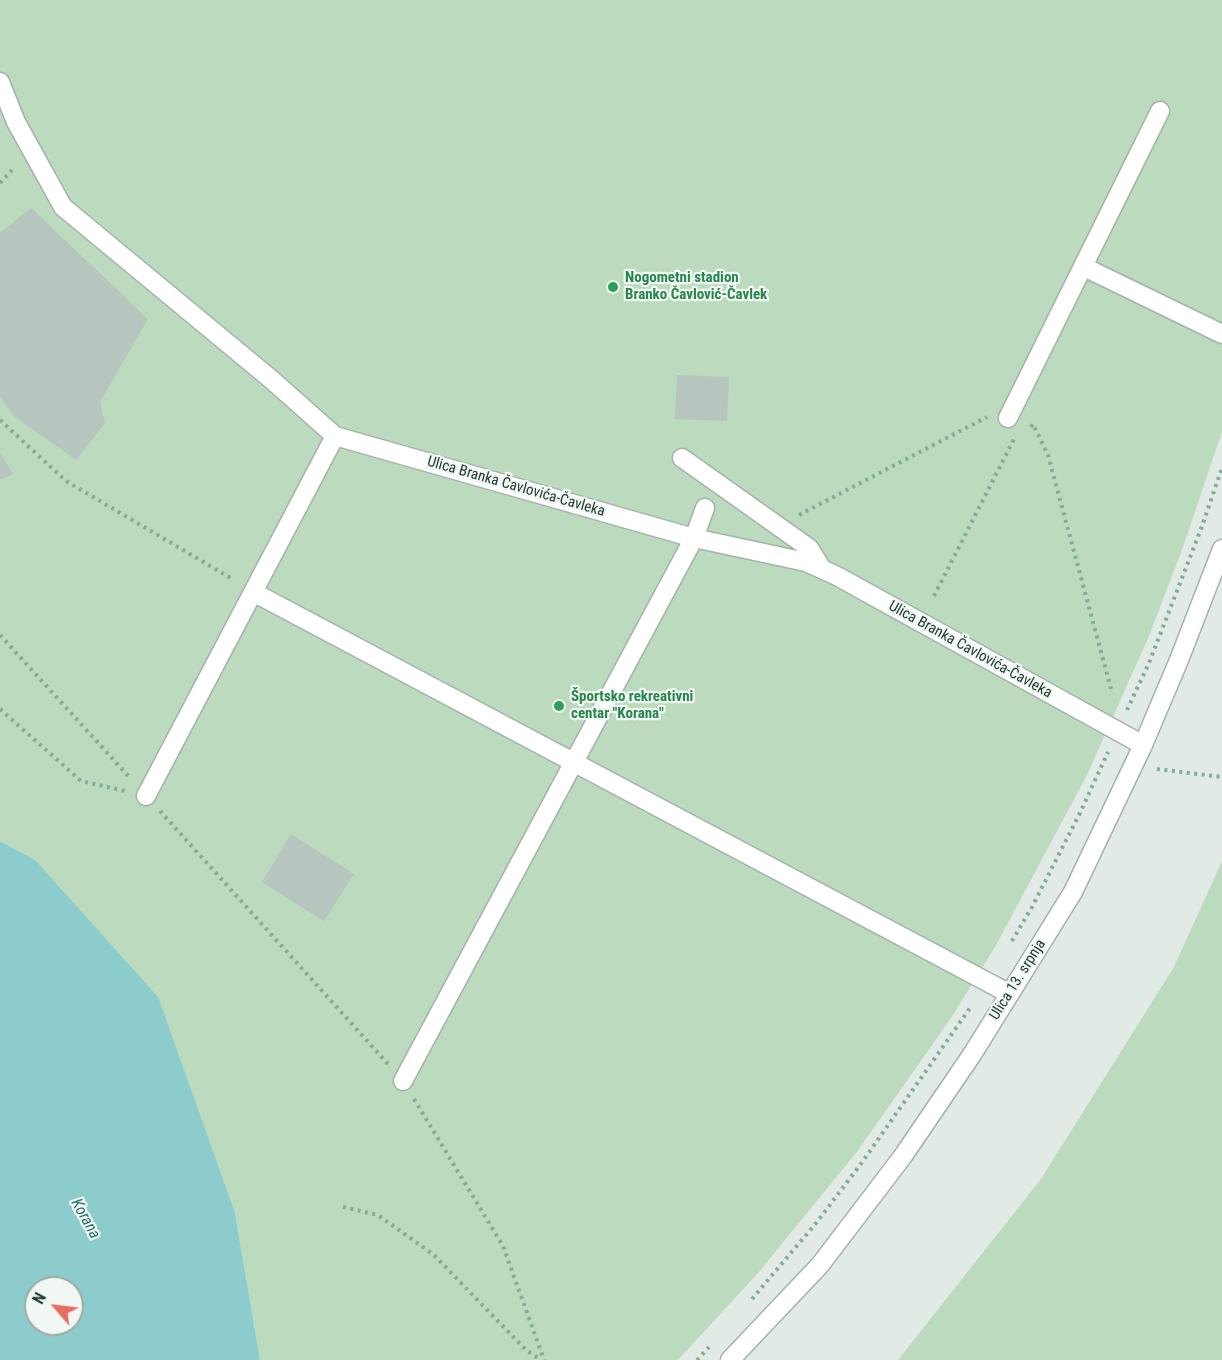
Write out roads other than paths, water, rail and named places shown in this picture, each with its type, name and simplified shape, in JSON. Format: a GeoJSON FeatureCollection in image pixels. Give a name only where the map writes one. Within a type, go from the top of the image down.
{"type":"FeatureCollection","features":[{"type":"Feature","properties":{"kind":"street","name":"Ulica Branka Čavlovića-Čavleka"},"geometry":{"type":"LineString","coordinates":[[0,82],[16,122],[63,207],[335,436],[694,538],[790,557],[822,569],[1143,745]]}},
{"type":"Feature","properties":{"kind":"street"},"geometry":{"type":"LineString","coordinates":[[1015,421],[1084,267],[1160,111]]}},
{"type":"Feature","properties":{"kind":"street"},"geometry":{"type":"LineString","coordinates":[[1084,267],[1222,334]]}},
{"type":"Feature","properties":{"kind":"street"},"geometry":{"type":"LineString","coordinates":[[146,795],[335,436]]}},
{"type":"Feature","properties":{"kind":"street"},"geometry":{"type":"LineString","coordinates":[[682,458],[809,548],[822,569]]}},
{"type":"Feature","properties":{"kind":"street"},"geometry":{"type":"LineString","coordinates":[[403,1081],[694,538],[705,508]]}},
{"type":"Feature","properties":{"kind":"street","name":"Ulica 13. srpnja"},"geometry":{"type":"LineString","coordinates":[[730,1360],[827,1256],[903,1156],[973,1053],[1073,892],[1143,745],[1222,549]]}},
{"type":"Feature","properties":{"kind":"street"},"geometry":{"type":"LineString","coordinates":[[254,592],[1010,994]]}},
{"type":"Feature","properties":{"kind":"water","name":"Korana"},"geometry":{"type":"Polygon","coordinates":[[[0,841],[35,860],[158,997],[235,1213],[260,1360],[0,1360],[0,841]]]}},
{"type":"Feature","properties":{"kind":"place","name":"Nogometni stadion Branko Čavlović-Čavlek"},"geometry":{"type":"Point","coordinates":[613,287]}},
{"type":"Feature","properties":{"kind":"place","name":"Športsko rekreativni centar \"Korana\""},"geometry":{"type":"Point","coordinates":[559,706]}}]}
